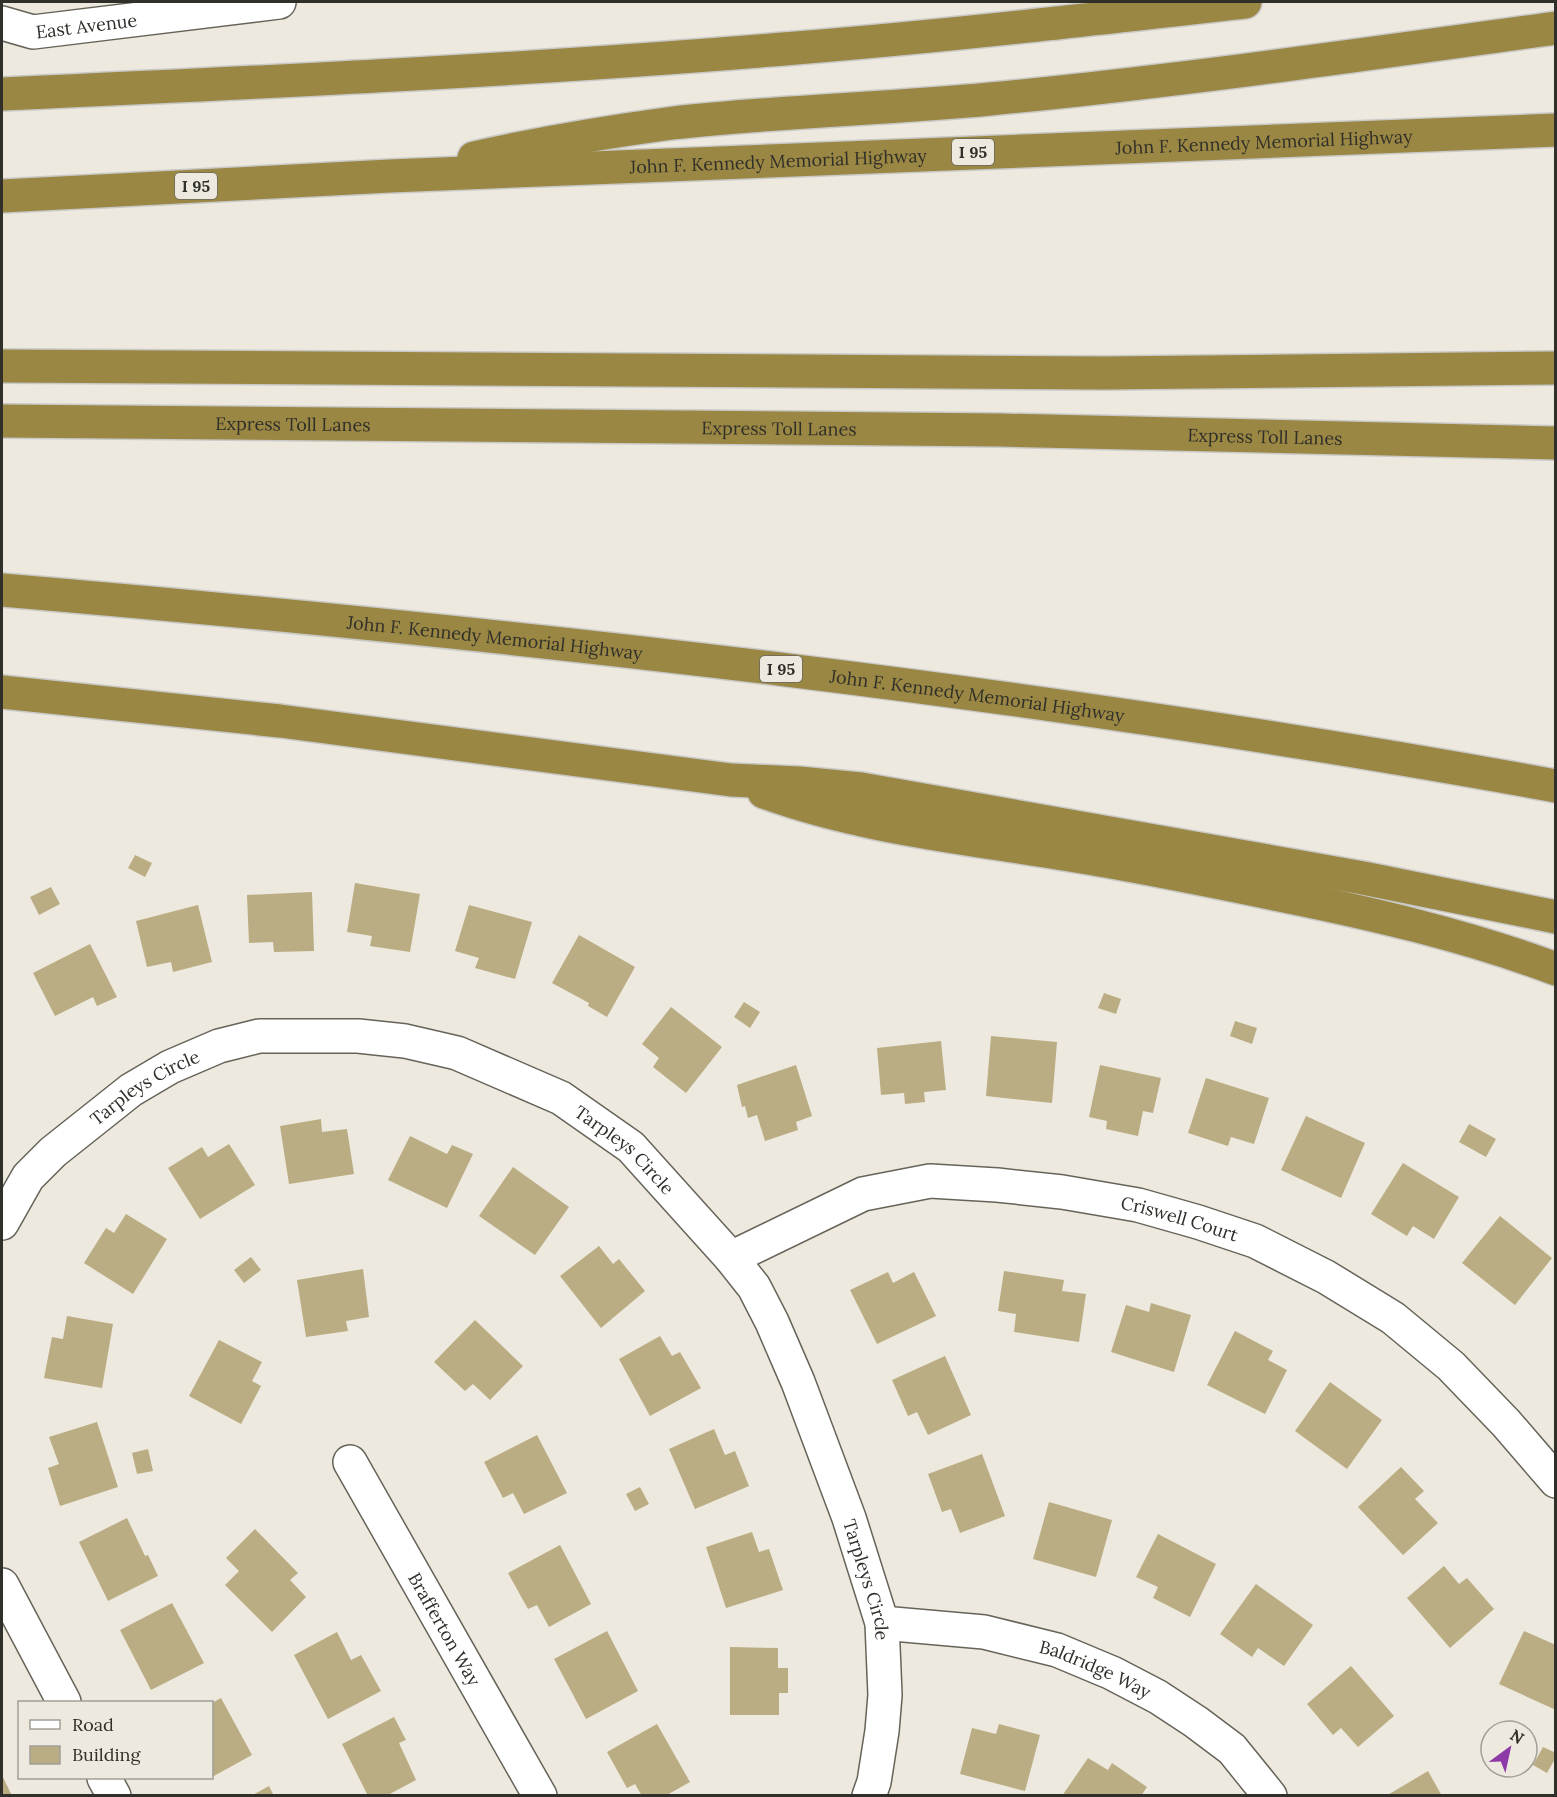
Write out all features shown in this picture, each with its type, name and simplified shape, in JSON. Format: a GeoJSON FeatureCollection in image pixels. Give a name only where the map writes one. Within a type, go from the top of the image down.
{"type":"FeatureCollection","features":[{"type":"Feature","properties":{"kind":"highway"},"geometry":{"type":"LineString","coordinates":[[2,94],[407,75],[656,59],[993,31],[1245,2]]}},
{"type":"Feature","properties":{"kind":"highway"},"geometry":{"type":"LineString","coordinates":[[390,176],[549,141],[674,123],[1012,97],[1275,66],[1556,28]]}},
{"type":"Feature","properties":{"kind":"highway","name":"John F. Kennedy Memorial Highway"},"geometry":{"type":"LineString","coordinates":[[2,196],[390,176],[1556,130]]}},
{"type":"Feature","properties":{"kind":"highway"},"geometry":{"type":"LineString","coordinates":[[2,366],[1059,373],[1556,368]]}},
{"type":"Feature","properties":{"kind":"highway","name":"Express Toll Lanes"},"geometry":{"type":"LineString","coordinates":[[2,421],[1012,431],[1556,443]]}},
{"type":"Feature","properties":{"kind":"highway","name":"John F. Kennedy Memorial Highway"},"geometry":{"type":"LineString","coordinates":[[2,590],[388,625],[747,664],[1333,746],[1556,786]]}},
{"type":"Feature","properties":{"kind":"highway"},"geometry":{"type":"LineString","coordinates":[[2,692],[292,722],[731,780],[861,789],[1363,878],[1556,917]]}},
{"type":"Feature","properties":{"kind":"highway"},"geometry":{"type":"LineString","coordinates":[[731,780],[801,806],[856,819],[1111,861],[1350,909],[1425,927],[1556,969]]}},
{"type":"Feature","properties":{"kind":"street","name":"East Avenue"},"geometry":{"type":"LineString","coordinates":[[2,23],[33,32],[279,2]]}},
{"type":"Feature","properties":{"kind":"street","name":"Tarpleys Circle"},"geometry":{"type":"LineString","coordinates":[[4,1210],[28,1177],[53,1152],[130,1090],[170,1067],[219,1046],[259,1036],[358,1036],[405,1041],[457,1053],[561,1098],[632,1147],[731,1258],[754,1287],[772,1322],[798,1382],[849,1518],[882,1623],[885,1695],[874,1782],[869,1796]]}},
{"type":"Feature","properties":{"kind":"street","name":"Criswell Court"},"geometry":{"type":"LineString","coordinates":[[731,1258],[863,1194],[930,1181],[1062,1192],[1138,1205],[1255,1241],[1326,1277],[1393,1318],[1451,1366],[1506,1423],[1556,1481]]}},
{"type":"Feature","properties":{"kind":"street","name":"Brafferton Way"},"geometry":{"type":"LineString","coordinates":[[350,1462],[540,1796]]}},
{"type":"Feature","properties":{"kind":"street"},"geometry":{"type":"LineString","coordinates":[[2,1585],[63,1701]]}},
{"type":"Feature","properties":{"kind":"street","name":"Baldridge Way"},"geometry":{"type":"LineString","coordinates":[[882,1623],[984,1632],[1057,1650],[1112,1673],[1158,1696],[1232,1749],[1270,1796]]}},
{"type":"Feature","properties":{"kind":"street"},"geometry":{"type":"LineString","coordinates":[[105,1779],[114,1796]]}},
{"type":"Feature","properties":{"kind":"building"},"geometry":{"type":"Polygon","coordinates":[[[135,855],[152,863],[145,877],[128,868],[135,855]]]}},
{"type":"Feature","properties":{"kind":"building"},"geometry":{"type":"Polygon","coordinates":[[[355,883],[420,894],[410,952],[370,946],[372,936],[347,932],[355,883]]]}},
{"type":"Feature","properties":{"kind":"building"},"geometry":{"type":"Polygon","coordinates":[[[51,887],[60,904],[39,915],[30,897],[51,887]]]}},
{"type":"Feature","properties":{"kind":"building"},"geometry":{"type":"Polygon","coordinates":[[[312,892],[314,951],[274,952],[273,942],[249,943],[247,895],[312,892]]]}},
{"type":"Feature","properties":{"kind":"building"},"geometry":{"type":"Polygon","coordinates":[[[198,905],[212,962],[173,972],[171,962],[147,967],[136,921],[198,905]]]}},
{"type":"Feature","properties":{"kind":"building"},"geometry":{"type":"Polygon","coordinates":[[[469,905],[532,922],[515,979],[475,968],[479,958],[455,951],[469,905]]]}},
{"type":"Feature","properties":{"kind":"building"},"geometry":{"type":"Polygon","coordinates":[[[579,935],[635,967],[607,1017],[588,1006],[589,1003],[552,983],[579,935]]]}},
{"type":"Feature","properties":{"kind":"building"},"geometry":{"type":"Polygon","coordinates":[[[90,944],[117,997],[97,1006],[93,997],[55,1016],[33,973],[90,944]]]}},
{"type":"Feature","properties":{"kind":"building"},"geometry":{"type":"Polygon","coordinates":[[[1104,993],[1121,999],[1116,1014],[1098,1008],[1104,993]]]}},
{"type":"Feature","properties":{"kind":"building"},"geometry":{"type":"Polygon","coordinates":[[[744,1002],[760,1012],[750,1028],[734,1017],[744,1002]]]}},
{"type":"Feature","properties":{"kind":"building"},"geometry":{"type":"Polygon","coordinates":[[[671,1007],[722,1047],[686,1093],[653,1067],[659,1058],[642,1044],[671,1007]]]}},
{"type":"Feature","properties":{"kind":"building"},"geometry":{"type":"Polygon","coordinates":[[[1235,1021],[1257,1028],[1252,1044],[1230,1036],[1235,1021]]]}},
{"type":"Feature","properties":{"kind":"building"},"geometry":{"type":"Polygon","coordinates":[[[991,1036],[1057,1042],[1052,1103],[986,1096],[991,1036]]]}},
{"type":"Feature","properties":{"kind":"building"},"geometry":{"type":"Polygon","coordinates":[[[941,1041],[946,1090],[924,1092],[925,1102],[905,1104],[904,1093],[881,1095],[877,1048],[941,1041]]]}},
{"type":"Feature","properties":{"kind":"building"},"geometry":{"type":"Polygon","coordinates":[[[796,1065],[812,1116],[796,1122],[798,1130],[765,1141],[757,1115],[748,1118],[745,1106],[742,1107],[737,1085],[796,1065]]]}},
{"type":"Feature","properties":{"kind":"building"},"geometry":{"type":"Polygon","coordinates":[[[1100,1065],[1161,1078],[1153,1113],[1143,1111],[1138,1136],[1106,1129],[1107,1121],[1089,1117],[1100,1065]]]}},
{"type":"Feature","properties":{"kind":"building"},"geometry":{"type":"Polygon","coordinates":[[[1206,1078],[1269,1098],[1254,1144],[1231,1137],[1228,1146],[1188,1133],[1206,1078]]]}},
{"type":"Feature","properties":{"kind":"building"},"geometry":{"type":"Polygon","coordinates":[[[1306,1116],[1365,1143],[1341,1198],[1281,1170],[1306,1116]]]}},
{"type":"Feature","properties":{"kind":"building"},"geometry":{"type":"Polygon","coordinates":[[[321,1119],[322,1132],[347,1129],[354,1174],[289,1184],[280,1126],[321,1119]]]}},
{"type":"Feature","properties":{"kind":"building"},"geometry":{"type":"Polygon","coordinates":[[[1469,1124],[1496,1139],[1486,1157],[1459,1142],[1469,1124]]]}},
{"type":"Feature","properties":{"kind":"building"},"geometry":{"type":"Polygon","coordinates":[[[410,1136],[447,1154],[452,1145],[473,1154],[447,1208],[388,1180],[410,1136]]]}},
{"type":"Feature","properties":{"kind":"building"},"geometry":{"type":"Polygon","coordinates":[[[229,1144],[255,1185],[200,1219],[168,1168],[202,1147],[208,1157],[229,1144]]]}},
{"type":"Feature","properties":{"kind":"building"},"geometry":{"type":"Polygon","coordinates":[[[1403,1163],[1459,1197],[1434,1239],[1413,1226],[1407,1236],[1371,1214],[1403,1163]]]}},
{"type":"Feature","properties":{"kind":"building"},"geometry":{"type":"Polygon","coordinates":[[[513,1167],[569,1207],[535,1255],[479,1216],[513,1167]]]}},
{"type":"Feature","properties":{"kind":"building"},"geometry":{"type":"Polygon","coordinates":[[[126,1214],[167,1239],[133,1294],[84,1263],[106,1228],[114,1233],[126,1214]]]}},
{"type":"Feature","properties":{"kind":"building"},"geometry":{"type":"Polygon","coordinates":[[[1500,1216],[1552,1258],[1515,1305],[1462,1263],[1500,1216]]]}},
{"type":"Feature","properties":{"kind":"building"},"geometry":{"type":"Polygon","coordinates":[[[599,1246],[613,1264],[619,1259],[645,1291],[601,1328],[560,1276],[599,1246]]]}},
{"type":"Feature","properties":{"kind":"building"},"geometry":{"type":"Polygon","coordinates":[[[251,1257],[261,1270],[244,1283],[234,1270],[251,1257]]]}},
{"type":"Feature","properties":{"kind":"building"},"geometry":{"type":"Polygon","coordinates":[[[363,1269],[369,1317],[346,1321],[348,1331],[306,1337],[297,1280],[363,1269]]]}},
{"type":"Feature","properties":{"kind":"building"},"geometry":{"type":"Polygon","coordinates":[[[1004,1271],[1064,1280],[1062,1291],[1086,1294],[1079,1342],[1014,1332],[1016,1314],[998,1311],[1004,1271]]]}},
{"type":"Feature","properties":{"kind":"building"},"geometry":{"type":"Polygon","coordinates":[[[888,1272],[893,1283],[914,1272],[936,1316],[877,1344],[850,1290],[888,1272]]]}},
{"type":"Feature","properties":{"kind":"building"},"geometry":{"type":"Polygon","coordinates":[[[1151,1303],[1191,1315],[1174,1372],[1111,1352],[1126,1305],[1149,1312],[1151,1303]]]}},
{"type":"Feature","properties":{"kind":"building"},"geometry":{"type":"Polygon","coordinates":[[[67,1316],[113,1324],[102,1388],[44,1378],[52,1337],[63,1339],[67,1316]]]}},
{"type":"Feature","properties":{"kind":"building"},"geometry":{"type":"Polygon","coordinates":[[[475,1320],[523,1366],[490,1400],[473,1384],[465,1391],[434,1362],[475,1320]]]}},
{"type":"Feature","properties":{"kind":"building"},"geometry":{"type":"Polygon","coordinates":[[[1235,1331],[1273,1351],[1268,1360],[1287,1370],[1265,1414],[1207,1385],[1235,1331]]]}},
{"type":"Feature","properties":{"kind":"building"},"geometry":{"type":"Polygon","coordinates":[[[660,1336],[672,1356],[680,1352],[701,1388],[650,1416],[619,1359],[660,1336]]]}},
{"type":"Feature","properties":{"kind":"building"},"geometry":{"type":"Polygon","coordinates":[[[219,1340],[262,1362],[252,1381],[261,1386],[241,1424],[189,1396],[219,1340]]]}},
{"type":"Feature","properties":{"kind":"building"},"geometry":{"type":"Polygon","coordinates":[[[945,1356],[971,1415],[928,1435],[917,1412],[908,1416],[892,1380],[945,1356]]]}},
{"type":"Feature","properties":{"kind":"building"},"geometry":{"type":"Polygon","coordinates":[[[1330,1382],[1382,1420],[1347,1469],[1295,1431],[1330,1382]]]}},
{"type":"Feature","properties":{"kind":"building"},"geometry":{"type":"Polygon","coordinates":[[[97,1422],[118,1487],[60,1506],[48,1468],[59,1464],[49,1437],[97,1422]]]}},
{"type":"Feature","properties":{"kind":"building"},"geometry":{"type":"Polygon","coordinates":[[[714,1429],[725,1455],[735,1451],[749,1486],[695,1509],[669,1449],[714,1429]]]}},
{"type":"Feature","properties":{"kind":"building"},"geometry":{"type":"Polygon","coordinates":[[[537,1435],[567,1493],[524,1514],[513,1493],[503,1498],[484,1462],[537,1435]]]}},
{"type":"Feature","properties":{"kind":"building"},"geometry":{"type":"Polygon","coordinates":[[[148,1449],[153,1471],[137,1474],[132,1453],[148,1449]]]}},
{"type":"Feature","properties":{"kind":"building"},"geometry":{"type":"Polygon","coordinates":[[[982,1454],[1005,1516],[960,1533],[951,1509],[942,1512],[928,1474],[982,1454]]]}},
{"type":"Feature","properties":{"kind":"building"},"geometry":{"type":"Polygon","coordinates":[[[1401,1467],[1424,1491],[1415,1499],[1438,1523],[1403,1555],[1358,1507],[1401,1467]]]}},
{"type":"Feature","properties":{"kind":"building"},"geometry":{"type":"Polygon","coordinates":[[[640,1487],[649,1504],[635,1511],[626,1494],[640,1487]]]}},
{"type":"Feature","properties":{"kind":"building"},"geometry":{"type":"Polygon","coordinates":[[[1049,1502],[1112,1520],[1096,1577],[1033,1559],[1049,1502]]]}},
{"type":"Feature","properties":{"kind":"building"},"geometry":{"type":"Polygon","coordinates":[[[127,1518],[145,1556],[148,1555],[158,1576],[108,1601],[79,1542],[127,1518]]]}},
{"type":"Feature","properties":{"kind":"building"},"geometry":{"type":"Polygon","coordinates":[[[255,1529],[298,1573],[290,1580],[306,1597],[272,1632],[225,1585],[239,1571],[226,1558],[255,1529]]]}},
{"type":"Feature","properties":{"kind":"building"},"geometry":{"type":"Polygon","coordinates":[[[752,1532],[759,1552],[769,1549],[783,1590],[726,1608],[706,1547],[752,1532]]]}},
{"type":"Feature","properties":{"kind":"building"},"geometry":{"type":"Polygon","coordinates":[[[1158,1534],[1216,1564],[1190,1617],[1153,1598],[1158,1587],[1136,1577],[1158,1534]]]}},
{"type":"Feature","properties":{"kind":"building"},"geometry":{"type":"Polygon","coordinates":[[[560,1545],[591,1604],[549,1627],[537,1605],[528,1609],[508,1573],[560,1545]]]}},
{"type":"Feature","properties":{"kind":"building"},"geometry":{"type":"Polygon","coordinates":[[[1444,1566],[1459,1584],[1467,1578],[1494,1609],[1450,1648],[1407,1598],[1444,1566]]]}},
{"type":"Feature","properties":{"kind":"building"},"geometry":{"type":"Polygon","coordinates":[[[1256,1584],[1313,1625],[1284,1666],[1258,1648],[1252,1657],[1220,1634],[1256,1584]]]}},
{"type":"Feature","properties":{"kind":"building"},"geometry":{"type":"Polygon","coordinates":[[[172,1603],[204,1663],[151,1690],[120,1630],[172,1603]]]}},
{"type":"Feature","properties":{"kind":"building"},"geometry":{"type":"Polygon","coordinates":[[[607,1631],[638,1691],[586,1719],[554,1659],[607,1631]]]}},
{"type":"Feature","properties":{"kind":"building"},"geometry":{"type":"Polygon","coordinates":[[[1524,1631],[1556,1645],[1556,1710],[1499,1684],[1524,1631]]]}},
{"type":"Feature","properties":{"kind":"building"},"geometry":{"type":"Polygon","coordinates":[[[337,1632],[351,1660],[361,1655],[381,1691],[328,1719],[294,1655],[337,1632]]]}},
{"type":"Feature","properties":{"kind":"building"},"geometry":{"type":"Polygon","coordinates":[[[730,1647],[778,1648],[778,1668],[788,1668],[788,1693],[779,1693],[779,1715],[730,1715],[730,1647]]]}},
{"type":"Feature","properties":{"kind":"building"},"geometry":{"type":"Polygon","coordinates":[[[1351,1666],[1394,1716],[1358,1747],[1341,1728],[1333,1735],[1307,1704],[1351,1666]]]}},
{"type":"Feature","properties":{"kind":"building"},"geometry":{"type":"Polygon","coordinates":[[[221,1698],[252,1755],[213,1776],[213,1702],[221,1698]]]}},
{"type":"Feature","properties":{"kind":"building"},"geometry":{"type":"Polygon","coordinates":[[[394,1717],[406,1740],[399,1743],[416,1780],[386,1796],[368,1796],[342,1744],[394,1717]]]}},
{"type":"Feature","properties":{"kind":"building"},"geometry":{"type":"Polygon","coordinates":[[[657,1724],[690,1782],[665,1796],[642,1796],[635,1784],[627,1788],[607,1752],[657,1724]]]}},
{"type":"Feature","properties":{"kind":"building"},"geometry":{"type":"Polygon","coordinates":[[[999,1724],[1040,1735],[1025,1791],[960,1774],[972,1728],[996,1734],[999,1724]]]}},
{"type":"Feature","properties":{"kind":"building"},"geometry":{"type":"Polygon","coordinates":[[[1543,1747],[1556,1753],[1547,1773],[1539,1768],[1539,1754],[1543,1747]]]}},
{"type":"Feature","properties":{"kind":"building"},"geometry":{"type":"Polygon","coordinates":[[[1088,1758],[1108,1770],[1112,1763],[1147,1787],[1141,1796],[1062,1796],[1088,1758]]]}},
{"type":"Feature","properties":{"kind":"building"},"geometry":{"type":"Polygon","coordinates":[[[1428,1771],[1442,1796],[1386,1796],[1428,1771]]]}},
{"type":"Feature","properties":{"kind":"building"},"geometry":{"type":"Polygon","coordinates":[[[2,1775],[12,1796],[2,1796],[2,1775]]]}},
{"type":"Feature","properties":{"kind":"building"},"geometry":{"type":"Polygon","coordinates":[[[269,1786],[274,1796],[251,1796],[269,1786]]]}}]}
